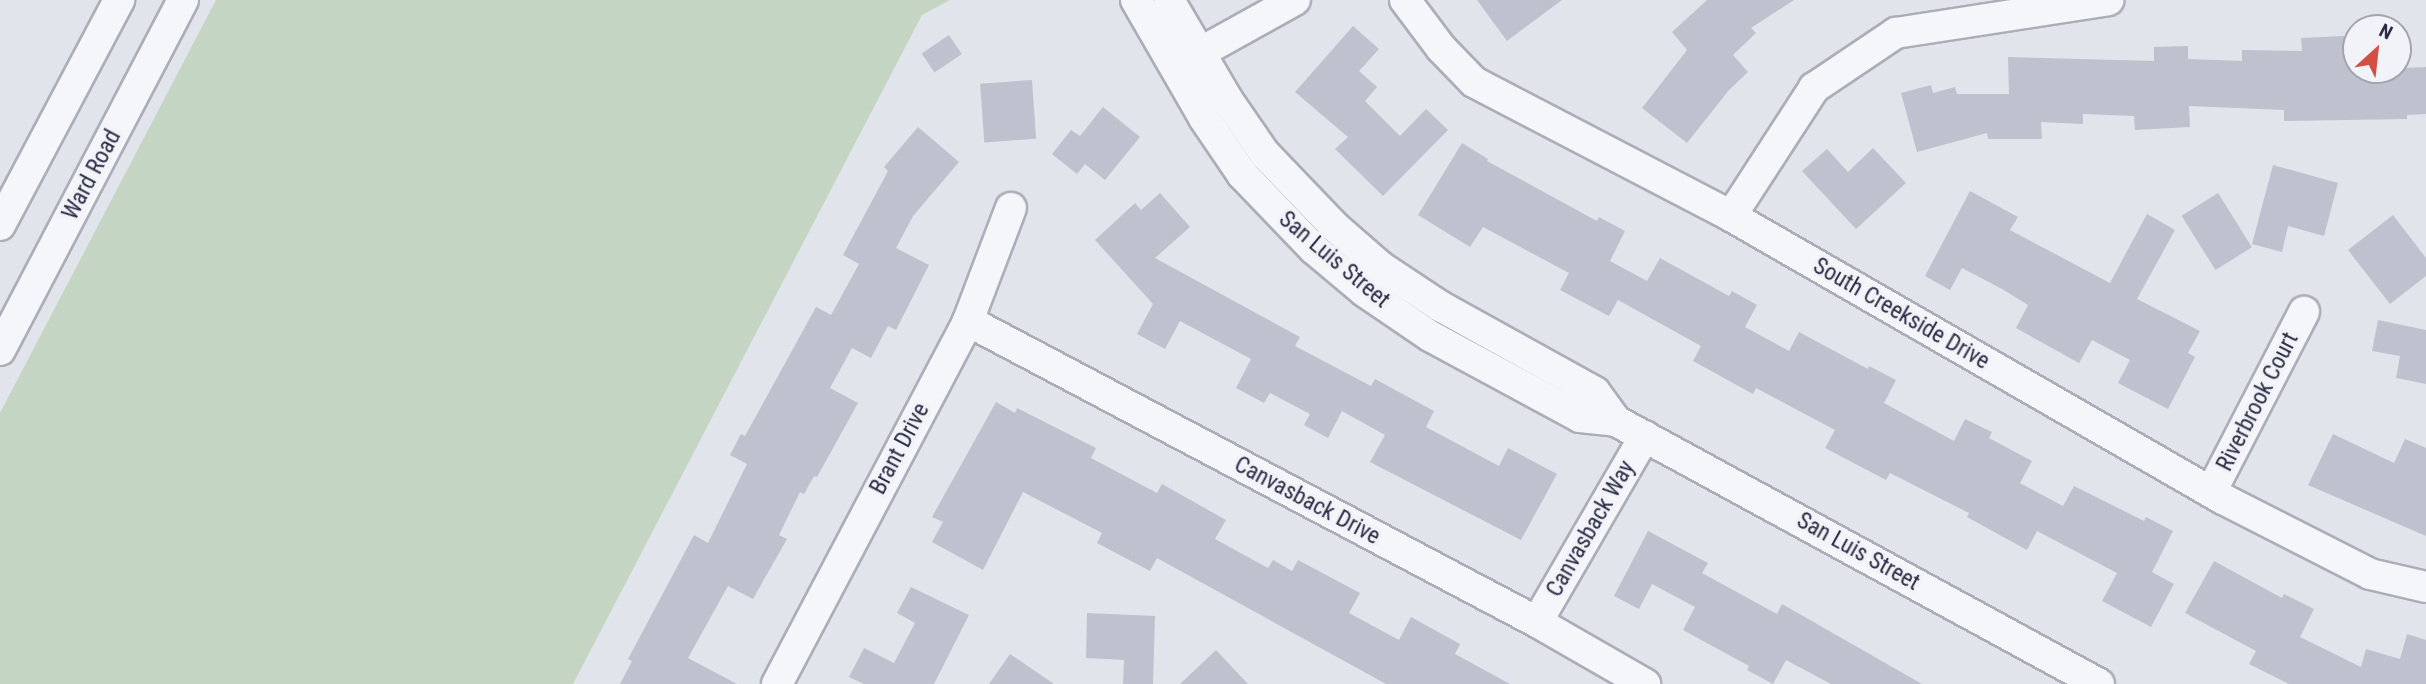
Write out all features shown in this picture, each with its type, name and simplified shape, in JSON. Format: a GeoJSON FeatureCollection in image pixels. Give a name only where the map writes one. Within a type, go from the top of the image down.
{"type":"FeatureCollection","features":[{"type":"Feature","properties":{"kind":"street"},"geometry":{"type":"LineString","coordinates":[[0,225],[119,0]]}},
{"type":"Feature","properties":{"kind":"street","name":"Ward Road"},"geometry":{"type":"LineString","coordinates":[[0,350],[183,0]]}},
{"type":"Feature","properties":{"kind":"street","name":"San Luis Street"},"geometry":{"type":"LineString","coordinates":[[1136,0],[1186,61]]}},
{"type":"Feature","properties":{"kind":"street","name":"San Luis Street"},"geometry":{"type":"LineString","coordinates":[[1169,0],[1186,61],[1242,174],[1314,249],[1364,291],[1430,336],[1580,417],[1616,421],[2099,684]]}},
{"type":"Feature","properties":{"kind":"street"},"geometry":{"type":"LineString","coordinates":[[1186,61],[1295,0]]}},
{"type":"Feature","properties":{"kind":"street","name":"South Creekside Drive"},"geometry":{"type":"LineString","coordinates":[[1405,0],[1441,48],[1474,82],[1731,216],[2211,492],[2370,574],[2426,587]]}},
{"type":"Feature","properties":{"kind":"street"},"geometry":{"type":"LineString","coordinates":[[1731,216],[1814,88],[1896,33],[2108,0]]}},
{"type":"Feature","properties":{"kind":"street","name":"Brant Drive"},"geometry":{"type":"LineString","coordinates":[[777,684],[968,321],[1011,208]]}},
{"type":"Feature","properties":{"kind":"street","name":"Riverbrook Court"},"geometry":{"type":"LineString","coordinates":[[2211,492],[2304,312]]}},
{"type":"Feature","properties":{"kind":"street","name":"Canvasback Drive"},"geometry":{"type":"LineString","coordinates":[[968,321],[1537,622],[1645,684]]}},
{"type":"Feature","properties":{"kind":"street","name":"Canvasback Way"},"geometry":{"type":"LineString","coordinates":[[1537,622],[1645,436]]}},
{"type":"Feature","properties":{"kind":"green space"},"geometry":{"type":"Polygon","coordinates":[[[216,0],[950,0],[922,15],[573,684],[0,684],[0,413],[216,0]]]}},
{"type":"Feature","properties":{"kind":"building"},"geometry":{"type":"Polygon","coordinates":[[[1477,0],[1562,0],[1507,41],[1477,0]]]}},
{"type":"Feature","properties":{"kind":"building"},"geometry":{"type":"Polygon","coordinates":[[[1707,0],[1794,0],[1751,28],[1756,33],[1733,55],[1748,72],[1729,90],[1687,143],[1642,108],[1687,50],[1672,32],[1707,0]]]}},
{"type":"Feature","properties":{"kind":"building"},"geometry":{"type":"Polygon","coordinates":[[[1353,26],[1379,49],[1359,71],[1377,87],[1365,101],[1400,136],[1426,109],[1448,130],[1383,196],[1335,149],[1348,137],[1295,92],[1353,26]]]}},
{"type":"Feature","properties":{"kind":"building"},"geometry":{"type":"Polygon","coordinates":[[[949,35],[962,54],[935,73],[922,53],[949,35]]]}},
{"type":"Feature","properties":{"kind":"building"},"geometry":{"type":"Polygon","coordinates":[[[2342,37],[2342,84],[2412,84],[2412,68],[2426,67],[2426,114],[2407,115],[2407,119],[2284,121],[2284,110],[2189,106],[2190,127],[2135,130],[2134,116],[2083,114],[2083,124],[2041,122],[2042,139],[1988,139],[1987,133],[1917,152],[1901,93],[1931,85],[1933,93],[1955,87],[1957,94],[2009,94],[2008,57],[2154,61],[2154,47],[2188,46],[2188,59],[2242,61],[2242,50],[2302,51],[2301,38],[2342,37]]]}},
{"type":"Feature","properties":{"kind":"building"},"geometry":{"type":"Polygon","coordinates":[[[1032,80],[1036,139],[984,142],[980,84],[1032,80]]]}},
{"type":"Feature","properties":{"kind":"building"},"geometry":{"type":"Polygon","coordinates":[[[1103,107],[1140,137],[1105,180],[1085,164],[1077,174],[1052,154],[1071,130],[1080,136],[1103,107]]]}},
{"type":"Feature","properties":{"kind":"building"},"geometry":{"type":"Polygon","coordinates":[[[918,127],[959,162],[913,216],[896,248],[929,265],[896,330],[888,326],[871,358],[852,348],[830,388],[858,403],[817,477],[814,476],[804,494],[800,492],[779,535],[787,539],[753,599],[728,586],[688,658],[737,684],[620,684],[632,661],[628,659],[694,535],[708,543],[747,464],[730,455],[741,434],[745,436],[816,307],[831,315],[859,264],[843,255],[888,171],[884,167],[918,127]]]}},
{"type":"Feature","properties":{"kind":"building"},"geometry":{"type":"Polygon","coordinates":[[[1462,143],[1488,159],[1487,161],[1597,221],[1599,217],[1625,231],[1610,261],[1647,281],[1660,258],[1729,296],[1732,291],[1757,305],[1745,327],[1789,351],[1799,332],[1868,369],[1869,366],[1896,380],[1884,403],[1954,441],[1965,419],[1992,432],[1989,438],[2032,461],[2020,483],[2063,506],[2074,486],[2144,521],[2146,517],[2173,531],[2152,572],[2174,584],[2151,627],[2102,601],[2117,573],[2037,531],[2027,550],[1967,517],[1969,513],[1890,473],[1886,480],[1825,448],[1835,430],[1756,388],[1753,394],[1693,361],[1701,346],[1618,300],[1609,316],[1560,290],[1569,273],[1483,227],[1470,247],[1418,215],[1462,143]]]}},
{"type":"Feature","properties":{"kind":"building"},"geometry":{"type":"Polygon","coordinates":[[[1873,148],[1906,183],[1856,229],[1802,171],[1827,149],[1848,172],[1873,148]]]}},
{"type":"Feature","properties":{"kind":"building"},"geometry":{"type":"Polygon","coordinates":[[[2273,165],[2338,183],[2324,236],[2288,226],[2282,252],[2252,244],[2273,165]]]}},
{"type":"Feature","properties":{"kind":"building"},"geometry":{"type":"Polygon","coordinates":[[[1970,191],[2018,217],[2010,230],[2110,283],[2147,214],[2175,230],[2137,299],[2200,331],[2188,353],[2195,357],[2168,409],[2118,383],[2130,360],[2092,340],[2079,363],[2016,328],[2028,305],[2002,289],[1962,268],[1950,290],[1925,276],[1970,191]]]}},
{"type":"Feature","properties":{"kind":"building"},"geometry":{"type":"Polygon","coordinates":[[[1160,193],[1190,227],[1155,258],[1300,337],[1295,346],[1371,386],[1375,379],[1434,411],[1426,427],[1499,466],[1508,448],[1557,474],[1521,540],[1370,462],[1385,435],[1342,411],[1328,438],[1304,425],[1310,414],[1270,393],[1264,403],[1236,388],[1251,359],[1180,321],[1165,349],[1137,334],[1153,304],[1095,240],[1135,203],[1141,210],[1160,193]]]}},
{"type":"Feature","properties":{"kind":"building"},"geometry":{"type":"Polygon","coordinates":[[[2218,193],[2252,247],[2215,270],[2182,216],[2218,193]]]}},
{"type":"Feature","properties":{"kind":"building"},"geometry":{"type":"Polygon","coordinates":[[[2393,215],[2426,258],[2426,276],[2390,304],[2348,250],[2393,215]]]}},
{"type":"Feature","properties":{"kind":"building"},"geometry":{"type":"Polygon","coordinates":[[[2378,320],[2426,330],[2426,384],[2396,378],[2400,356],[2372,351],[2378,320]]]}},
{"type":"Feature","properties":{"kind":"building"},"geometry":{"type":"Polygon","coordinates":[[[996,402],[1015,413],[1017,408],[1096,448],[1091,458],[1157,493],[1162,484],[1226,520],[1215,539],[1268,568],[1273,560],[1292,571],[1298,560],[1360,593],[1349,613],[1399,640],[1411,617],[1460,644],[1455,654],[1510,684],[1386,684],[1157,558],[1150,571],[1097,543],[1102,533],[1023,492],[983,570],[932,542],[943,522],[932,517],[996,402]]]}},
{"type":"Feature","properties":{"kind":"building"},"geometry":{"type":"Polygon","coordinates":[[[2333,434],[2394,463],[2405,439],[2426,448],[2426,536],[2308,485],[2333,434]]]}},
{"type":"Feature","properties":{"kind":"building"},"geometry":{"type":"Polygon","coordinates":[[[1648,531],[1708,563],[1702,573],[1777,614],[1782,604],[1922,684],[1831,684],[1786,660],[1773,684],[1747,670],[1749,666],[1683,630],[1695,607],[1652,584],[1639,609],[1614,596],[1648,531]]]}},
{"type":"Feature","properties":{"kind":"building"},"geometry":{"type":"Polygon","coordinates":[[[2214,561],[2282,598],[2284,594],[2314,609],[2300,637],[2361,667],[2366,649],[2400,659],[2407,634],[2426,640],[2426,684],[2289,684],[2249,664],[2256,651],[2185,613],[2214,561]]]}},
{"type":"Feature","properties":{"kind":"building"},"geometry":{"type":"Polygon","coordinates":[[[911,587],[969,615],[934,684],[864,684],[849,677],[864,648],[894,663],[915,623],[897,613],[911,587]]]}},
{"type":"Feature","properties":{"kind":"building"},"geometry":{"type":"Polygon","coordinates":[[[1087,613],[1155,616],[1153,684],[1123,684],[1124,660],[1086,658],[1087,613]]]}},
{"type":"Feature","properties":{"kind":"building"},"geometry":{"type":"Polygon","coordinates":[[[1216,650],[1248,684],[1180,684],[1216,650]]]}},
{"type":"Feature","properties":{"kind":"building"},"geometry":{"type":"Polygon","coordinates":[[[1010,654],[1054,684],[989,684],[1010,654]]]}}]}
